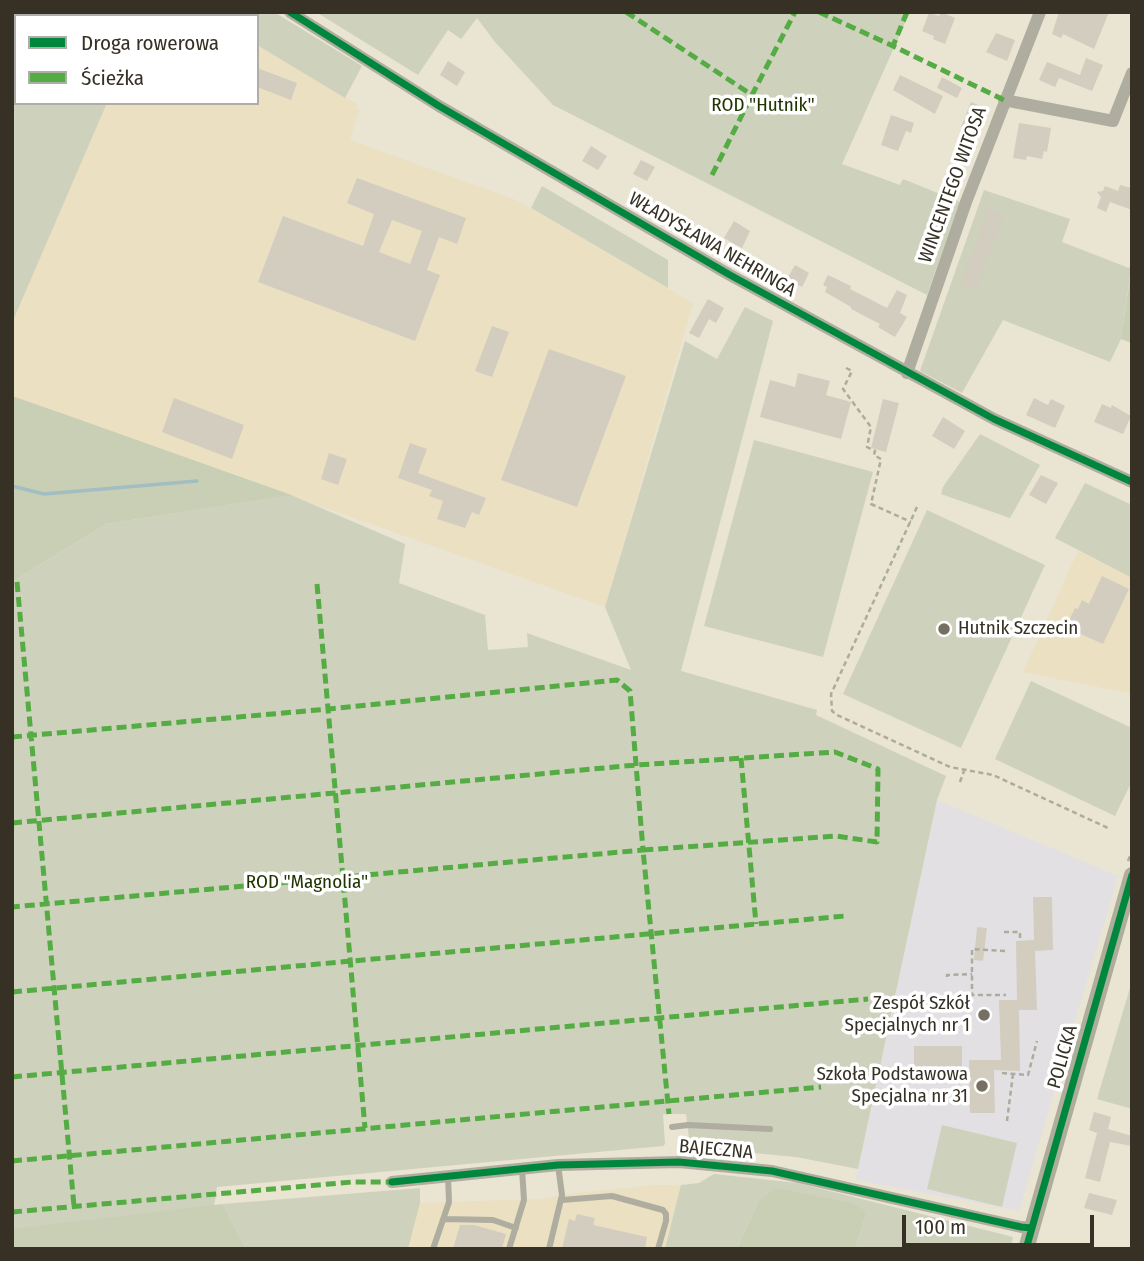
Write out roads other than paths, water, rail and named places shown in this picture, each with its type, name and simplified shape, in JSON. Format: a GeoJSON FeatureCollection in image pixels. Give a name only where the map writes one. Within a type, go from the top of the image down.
{"type":"FeatureCollection","features":[{"type":"Feature","properties":{"kind":"street","name":"WŁADYSŁAWA NEHRINGA"},"geometry":{"type":"LineString","coordinates":[[290,12],[439,106],[730,275],[994,419],[1132,482]]}},
{"type":"Feature","properties":{"kind":"street","name":"WINCENTEGO WITOSA"},"geometry":{"type":"LineString","coordinates":[[907,373],[1004,100],[1040,12]]}},
{"type":"Feature","properties":{"kind":"street"},"geometry":{"type":"LineString","coordinates":[[1004,100],[1112,121],[1132,73]]}},
{"type":"Feature","properties":{"kind":"street","name":"POLICKA"},"geometry":{"type":"LineString","coordinates":[[1026,1249],[1131,873]]}},
{"type":"Feature","properties":{"kind":"street","name":"BAJECZNA"},"geometry":{"type":"LineString","coordinates":[[392,1182],[558,1165],[670,1162],[772,1171],[995,1222],[1032,1227]]}},
{"type":"Feature","properties":{"kind":"lane"},"geometry":{"type":"LineString","coordinates":[[671,1128],[688,1125],[770,1129]]}},
{"type":"Feature","properties":{"kind":"lane"},"geometry":{"type":"LineString","coordinates":[[549,1249],[562,1200],[558,1165]]}},
{"type":"Feature","properties":{"kind":"lane"},"geometry":{"type":"LineString","coordinates":[[509,1249],[524,1200],[522,1169]]}},
{"type":"Feature","properties":{"kind":"lane"},"geometry":{"type":"LineString","coordinates":[[433,1249],[449,1202],[448,1176]]}},
{"type":"Feature","properties":{"kind":"lane"},"geometry":{"type":"LineString","coordinates":[[562,1200],[612,1196],[663,1210],[666,1221],[659,1249]]}},
{"type":"Feature","properties":{"kind":"lane"},"geometry":{"type":"LineString","coordinates":[[444,1219],[493,1220],[516,1228]]}},
{"type":"Feature","properties":{"kind":"waterway"},"geometry":{"type":"LineString","coordinates":[[12,486],[44,494],[197,481]]}},
{"type":"Feature","properties":{"kind":"place","name":"Hutnik Szczecin"},"geometry":{"type":"Point","coordinates":[944,629]}},
{"type":"Feature","properties":{"kind":"place","name":"Zespół Szkół Specjalnych nr 1"},"geometry":{"type":"Point","coordinates":[984,1015]}},
{"type":"Feature","properties":{"kind":"place","name":"Szkoła Podstawowa Specjalna nr 31"},"geometry":{"type":"Point","coordinates":[982,1086]}},
{"type":"Feature","properties":{"kind":"park label","name":"ROD \"Hutnik\""},"geometry":{"type":"Point","coordinates":[763,106]}},
{"type":"Feature","properties":{"kind":"park label","name":"ROD \"Magnolia\""},"geometry":{"type":"Point","coordinates":[307,883]}}]}
